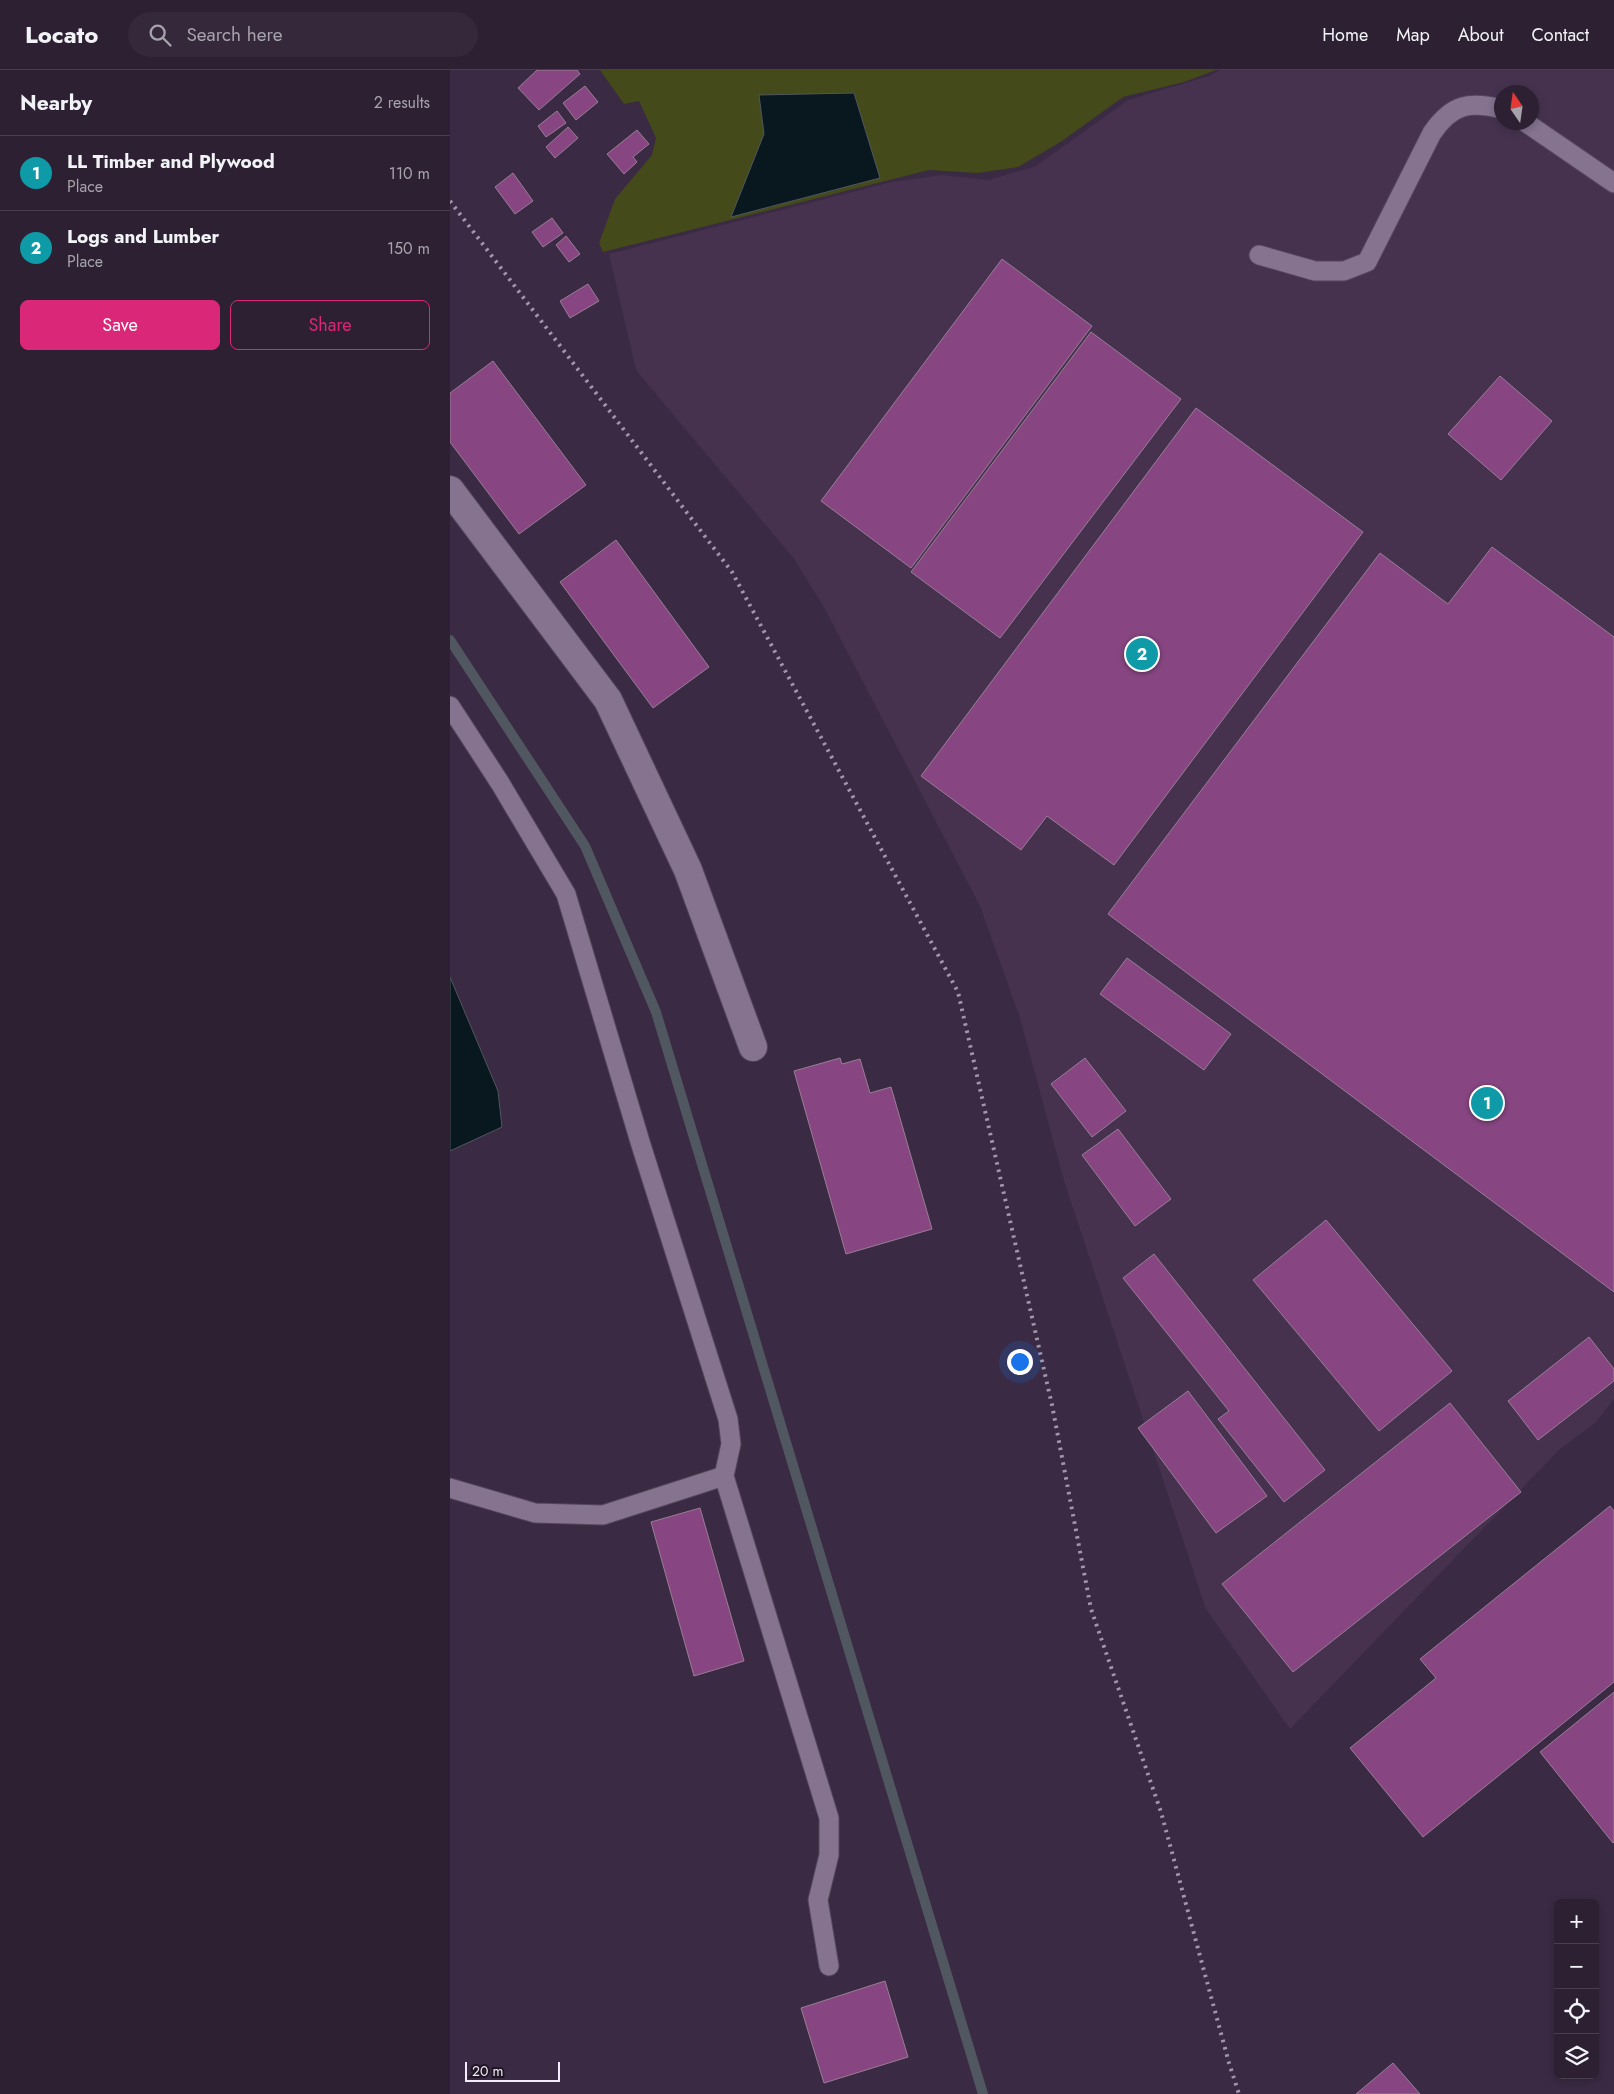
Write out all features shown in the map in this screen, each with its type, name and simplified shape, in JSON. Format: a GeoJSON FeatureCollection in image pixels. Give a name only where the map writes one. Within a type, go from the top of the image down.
{"type":"FeatureCollection","features":[{"type":"Feature","properties":{"kind":"street"},"geometry":{"type":"LineString","coordinates":[[450,490],[608,700],[688,870],[753,1048]]}},
{"type":"Feature","properties":{"kind":"lane"},"geometry":{"type":"LineString","coordinates":[[1259,255],[1315,271],[1344,271],[1367,262],[1432,132],[1444,116],[1463,106],[1482,105],[1494,107]]}},
{"type":"Feature","properties":{"kind":"lane"},"geometry":{"type":"LineString","coordinates":[[1536,130],[1614,184]]}},
{"type":"Feature","properties":{"kind":"lane"},"geometry":{"type":"LineString","coordinates":[[450,706],[500,782],[566,894],[644,1155],[728,1419],[731,1444],[724,1476],[828,1818],[829,1855],[818,1900],[829,1966]]}},
{"type":"Feature","properties":{"kind":"lane"},"geometry":{"type":"LineString","coordinates":[[450,1488],[535,1513],[603,1515],[724,1476]]}},
{"type":"Feature","properties":{"kind":"shaded area"},"geometry":{"type":"Polygon","coordinates":[[[1221,70],[1614,70],[1614,1399],[1595,1423],[1560,1449],[1290,1729],[1206,1609],[1064,1181],[1020,1018],[980,906],[825,609],[794,559],[636,370],[609,254],[892,182],[942,175],[989,180],[1036,166],[1128,100],[1209,76],[1221,70]]]}},
{"type":"Feature","properties":{"kind":"shaded area"},"geometry":{"type":"Polygon","coordinates":[[[854,93],[880,178],[731,217],[764,134],[759,95],[854,93]]]}},
{"type":"Feature","properties":{"kind":"shaded area"},"geometry":{"type":"Polygon","coordinates":[[[450,977],[498,1091],[502,1127],[450,1151],[450,977]]]}},
{"type":"Feature","properties":{"kind":"green space"},"geometry":{"type":"Polygon","coordinates":[[[600,70],[1216,70],[1184,82],[1123,97],[1062,141],[1018,167],[978,173],[929,170],[603,252],[599,243],[615,199],[652,155],[656,138],[639,101],[624,104],[600,70]]]}},
{"type":"Feature","properties":{"kind":"building"},"geometry":{"type":"Polygon","coordinates":[[[537,70],[577,70],[580,74],[539,110],[518,88],[537,70]]]}},
{"type":"Feature","properties":{"kind":"building"},"geometry":{"type":"Polygon","coordinates":[[[585,86],[598,102],[576,120],[563,103],[585,86]]]}},
{"type":"Feature","properties":{"kind":"building"},"geometry":{"type":"Polygon","coordinates":[[[557,111],[566,123],[546,137],[538,126],[557,111]]]}},
{"type":"Feature","properties":{"kind":"building"},"geometry":{"type":"Polygon","coordinates":[[[568,127],[578,138],[555,158],[546,147],[568,127]]]}},
{"type":"Feature","properties":{"kind":"building"},"geometry":{"type":"Polygon","coordinates":[[[637,130],[649,144],[633,157],[637,162],[624,174],[607,154],[637,130]]]}},
{"type":"Feature","properties":{"kind":"building"},"geometry":{"type":"Polygon","coordinates":[[[513,173],[533,201],[515,214],[495,187],[513,173]]]}},
{"type":"Feature","properties":{"kind":"building"},"geometry":{"type":"Polygon","coordinates":[[[552,218],[563,233],[543,247],[532,232],[552,218]]]}},
{"type":"Feature","properties":{"kind":"building"},"geometry":{"type":"Polygon","coordinates":[[[566,236],[580,254],[569,262],[556,245],[566,236]]]}},
{"type":"Feature","properties":{"kind":"building"},"geometry":{"type":"Polygon","coordinates":[[[1002,259],[1092,326],[911,568],[821,501],[1002,259]]]}},
{"type":"Feature","properties":{"kind":"building"},"geometry":{"type":"Polygon","coordinates":[[[588,284],[599,301],[570,318],[560,301],[588,284]]]}},
{"type":"Feature","properties":{"kind":"building"},"geometry":{"type":"Polygon","coordinates":[[[1091,332],[1181,399],[1000,638],[911,572],[1091,332]]]}},
{"type":"Feature","properties":{"kind":"building"},"geometry":{"type":"Polygon","coordinates":[[[493,361],[586,485],[519,534],[450,442],[450,393],[493,361]]]}},
{"type":"Feature","properties":{"kind":"building"},"geometry":{"type":"Polygon","coordinates":[[[1500,376],[1552,421],[1501,480],[1448,434],[1500,376]]]}},
{"type":"Feature","properties":{"kind":"building"},"geometry":{"type":"Polygon","coordinates":[[[1196,408],[1363,532],[1114,865],[1047,816],[1021,850],[921,776],[1196,408]]]}},
{"type":"Feature","properties":{"kind":"building"},"geometry":{"type":"Polygon","coordinates":[[[616,540],[709,667],[653,708],[560,582],[616,540]]]}},
{"type":"Feature","properties":{"kind":"building"},"geometry":{"type":"Polygon","coordinates":[[[1492,547],[1614,637],[1614,1292],[1108,914],[1380,553],[1448,604],[1492,547]]]}},
{"type":"Feature","properties":{"kind":"building"},"geometry":{"type":"Polygon","coordinates":[[[1127,958],[1231,1034],[1204,1070],[1100,994],[1127,958]]]}},
{"type":"Feature","properties":{"kind":"building"},"geometry":{"type":"Polygon","coordinates":[[[840,1058],[842,1064],[860,1059],[870,1093],[891,1087],[932,1229],[846,1254],[794,1071],[840,1058]]]}},
{"type":"Feature","properties":{"kind":"building"},"geometry":{"type":"Polygon","coordinates":[[[1085,1058],[1126,1111],[1092,1137],[1051,1084],[1085,1058]]]}},
{"type":"Feature","properties":{"kind":"building"},"geometry":{"type":"Polygon","coordinates":[[[1118,1129],[1171,1199],[1135,1226],[1082,1155],[1118,1129]]]}},
{"type":"Feature","properties":{"kind":"building"},"geometry":{"type":"Polygon","coordinates":[[[1326,1220],[1452,1371],[1379,1431],[1253,1280],[1326,1220]]]}},
{"type":"Feature","properties":{"kind":"building"},"geometry":{"type":"Polygon","coordinates":[[[1154,1254],[1325,1470],[1284,1502],[1218,1419],[1229,1411],[1123,1278],[1154,1254]]]}},
{"type":"Feature","properties":{"kind":"building"},"geometry":{"type":"Polygon","coordinates":[[[1589,1337],[1614,1369],[1614,1381],[1538,1440],[1508,1401],[1589,1337]]]}},
{"type":"Feature","properties":{"kind":"building"},"geometry":{"type":"Polygon","coordinates":[[[1188,1391],[1267,1496],[1216,1533],[1138,1428],[1188,1391]]]}},
{"type":"Feature","properties":{"kind":"building"},"geometry":{"type":"Polygon","coordinates":[[[1450,1403],[1521,1492],[1293,1672],[1222,1584],[1450,1403]]]}},
{"type":"Feature","properties":{"kind":"building"},"geometry":{"type":"Polygon","coordinates":[[[1610,1506],[1614,1511],[1614,1682],[1423,1837],[1350,1748],[1436,1678],[1420,1659],[1610,1506]]]}},
{"type":"Feature","properties":{"kind":"building"},"geometry":{"type":"Polygon","coordinates":[[[700,1508],[744,1661],[694,1676],[651,1522],[700,1508]]]}},
{"type":"Feature","properties":{"kind":"building"},"geometry":{"type":"Polygon","coordinates":[[[1614,1692],[1614,1842],[1613,1843],[1540,1752],[1614,1692]]]}},
{"type":"Feature","properties":{"kind":"building"},"geometry":{"type":"Polygon","coordinates":[[[885,1981],[908,2057],[824,2083],[801,2008],[885,1981]]]}},
{"type":"Feature","properties":{"kind":"building"},"geometry":{"type":"Polygon","coordinates":[[[1393,2063],[1420,2094],[1356,2094],[1393,2063]]]}},
{"type":"Feature","properties":{"kind":"waterway"},"geometry":{"type":"LineString","coordinates":[[450,640],[585,846],[656,1012],[983,2094]]}},
{"type":"Feature","properties":{"kind":"railway"},"geometry":{"type":"LineString","coordinates":[[450,201],[732,572],[958,992],[1052,1405],[1091,1609],[1161,1812],[1239,2094]]}},
{"type":"Feature","properties":{"kind":"place","name":"Logs and Lumber"},"geometry":{"type":"Point","coordinates":[1142,654]}},
{"type":"Feature","properties":{"kind":"place","name":"LL Timber and Plywood"},"geometry":{"type":"Point","coordinates":[1487,1103]}}]}
